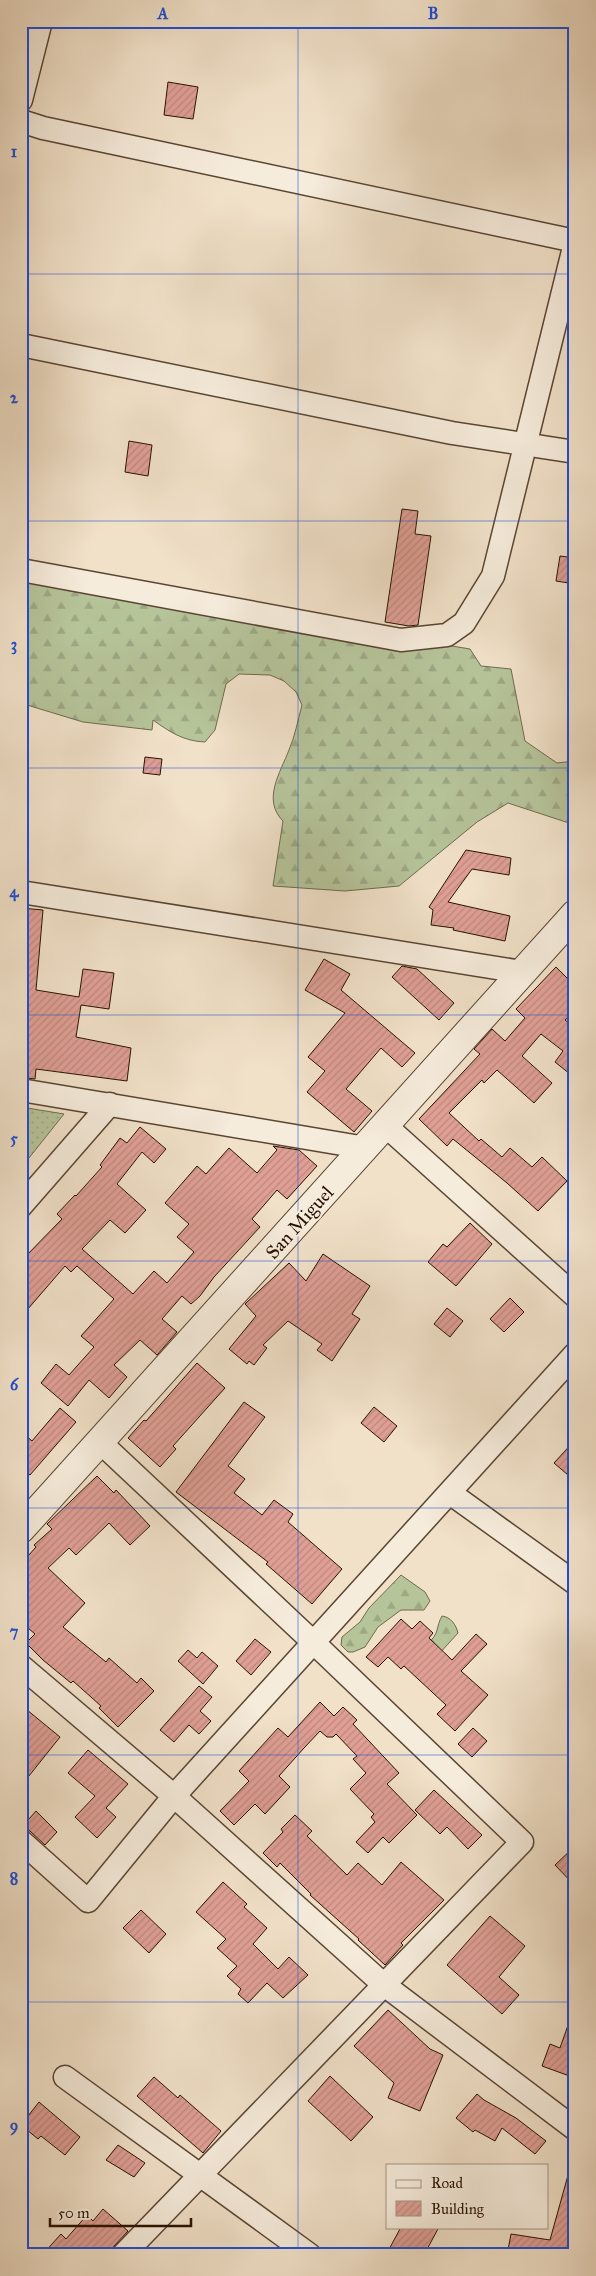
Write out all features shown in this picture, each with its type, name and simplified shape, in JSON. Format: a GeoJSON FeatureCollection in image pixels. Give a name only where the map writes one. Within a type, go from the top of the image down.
{"type":"FeatureCollection","features":[{"type":"Feature","properties":{"kind":"street"},"geometry":{"type":"LineString","coordinates":[[21,100],[41,21]]}},
{"type":"Feature","properties":{"kind":"street"},"geometry":{"type":"LineString","coordinates":[[21,121],[43,128],[575,242],[493,576],[464,624],[447,635],[401,640],[21,570]]}},
{"type":"Feature","properties":{"kind":"street"},"geometry":{"type":"LineString","coordinates":[[21,345],[452,433],[575,452]]}},
{"type":"Feature","properties":{"kind":"street"},"geometry":{"type":"LineString","coordinates":[[21,892],[522,972]]}},
{"type":"Feature","properties":{"kind":"street","name":"San Miguel"},"geometry":{"type":"LineString","coordinates":[[23,1522],[100,1442],[575,914]]}},
{"type":"Feature","properties":{"kind":"street"},"geometry":{"type":"LineString","coordinates":[[21,1090],[366,1148]]}},
{"type":"Feature","properties":{"kind":"street"},"geometry":{"type":"LineString","coordinates":[[21,1206],[110,1104]]}},
{"type":"Feature","properties":{"kind":"street"},"geometry":{"type":"LineString","coordinates":[[386,1126],[575,1296]]}},
{"type":"Feature","properties":{"kind":"street"},"geometry":{"type":"LineString","coordinates":[[21,1841],[88,1901],[174,1796],[575,1354]]}},
{"type":"Feature","properties":{"kind":"street"},"geometry":{"type":"LineString","coordinates":[[100,1442],[522,1842],[122,2255]]}},
{"type":"Feature","properties":{"kind":"street"},"geometry":{"type":"LineString","coordinates":[[450,1493],[575,1582]]}},
{"type":"Feature","properties":{"kind":"street"},"geometry":{"type":"LineString","coordinates":[[21,1666],[174,1796],[383,1984],[575,2129]]}},
{"type":"Feature","properties":{"kind":"street"},"geometry":{"type":"LineString","coordinates":[[65,2077],[310,2255]]}},
{"type":"Feature","properties":{"kind":"green space"},"geometry":{"type":"Polygon","coordinates":[[[21,574],[470,649],[481,666],[511,669],[525,741],[557,763],[575,761],[575,825],[508,803],[477,822],[399,886],[345,891],[273,886],[283,821],[277,813],[273,795],[293,739],[302,705],[296,692],[284,681],[270,675],[239,674],[226,684],[215,730],[205,742],[183,738],[153,720],[152,730],[83,722],[27,705],[21,707],[21,574]]]}},
{"type":"Feature","properties":{"kind":"green space"},"geometry":{"type":"Polygon","coordinates":[[[21,1107],[64,1114],[21,1168],[21,1107]]]}},
{"type":"Feature","properties":{"kind":"green space"},"geometry":{"type":"Polygon","coordinates":[[[401,1575],[425,1592],[430,1601],[424,1610],[401,1610],[378,1627],[365,1647],[348,1652],[341,1645],[342,1637],[360,1622],[369,1608],[401,1575]]]}},
{"type":"Feature","properties":{"kind":"green space"},"geometry":{"type":"Polygon","coordinates":[[[442,1616],[453,1622],[458,1633],[439,1654],[428,1642],[436,1634],[442,1616]]]}},
{"type":"Feature","properties":{"kind":"building"},"geometry":{"type":"Polygon","coordinates":[[[168,82],[198,87],[193,119],[164,115],[168,82]]]}},
{"type":"Feature","properties":{"kind":"building"},"geometry":{"type":"Polygon","coordinates":[[[129,441],[152,445],[148,476],[125,472],[129,441]]]}},
{"type":"Feature","properties":{"kind":"building"},"geometry":{"type":"Polygon","coordinates":[[[402,509],[418,511],[415,534],[431,536],[418,625],[409,626],[385,622],[402,509]]]}},
{"type":"Feature","properties":{"kind":"building"},"geometry":{"type":"Polygon","coordinates":[[[560,556],[575,558],[575,584],[556,581],[560,556]]]}},
{"type":"Feature","properties":{"kind":"building"},"geometry":{"type":"Polygon","coordinates":[[[145,757],[162,759],[160,775],[143,773],[145,757]]]}},
{"type":"Feature","properties":{"kind":"building"},"geometry":{"type":"Polygon","coordinates":[[[466,850],[511,858],[509,875],[472,869],[448,902],[510,916],[505,941],[453,930],[454,928],[431,925],[433,910],[429,907],[466,850]]]}},
{"type":"Feature","properties":{"kind":"building"},"geometry":{"type":"Polygon","coordinates":[[[21,908],[43,910],[36,990],[79,997],[83,969],[114,973],[109,1009],[81,1005],[76,1037],[131,1048],[127,1081],[36,1069],[35,1079],[21,1077],[21,1010],[23,996],[21,995],[21,908]]]}},
{"type":"Feature","properties":{"kind":"building"},"geometry":{"type":"Polygon","coordinates":[[[324,959],[350,974],[341,990],[415,1053],[402,1067],[381,1048],[346,1089],[372,1111],[354,1132],[307,1092],[325,1071],[308,1057],[345,1013],[305,990],[324,959]]]}},
{"type":"Feature","properties":{"kind":"building"},"geometry":{"type":"Polygon","coordinates":[[[402,966],[417,969],[454,1003],[439,1020],[392,977],[402,966]]]}},
{"type":"Feature","properties":{"kind":"building"},"geometry":{"type":"Polygon","coordinates":[[[556,967],[575,986],[575,1011],[565,1020],[575,1028],[575,1078],[555,1062],[563,1051],[541,1034],[522,1056],[552,1083],[534,1103],[497,1070],[484,1083],[482,1080],[449,1113],[479,1141],[481,1139],[502,1157],[510,1148],[532,1167],[542,1157],[567,1181],[538,1211],[453,1139],[447,1146],[419,1119],[480,1054],[474,1049],[492,1029],[505,1041],[525,1018],[516,1009],[556,967]]]}},
{"type":"Feature","properties":{"kind":"building"},"geometry":{"type":"Polygon","coordinates":[[[140,1127],[166,1149],[154,1163],[142,1152],[117,1184],[146,1210],[125,1233],[110,1220],[82,1249],[133,1294],[154,1271],[167,1283],[194,1252],[177,1237],[189,1224],[165,1203],[197,1166],[206,1174],[229,1148],[257,1173],[277,1150],[273,1146],[299,1150],[317,1166],[287,1199],[277,1190],[252,1219],[260,1227],[214,1277],[200,1296],[191,1304],[182,1296],[162,1319],[177,1332],[157,1355],[140,1340],[114,1365],[127,1377],[109,1398],[89,1380],[68,1406],[41,1383],[56,1364],[69,1375],[94,1347],[81,1336],[114,1299],[77,1266],[71,1272],[65,1266],[21,1317],[21,1261],[62,1219],[57,1214],[102,1167],[100,1165],[120,1138],[127,1143],[140,1127]]]}},
{"type":"Feature","properties":{"kind":"building"},"geometry":{"type":"Polygon","coordinates":[[[470,1223],[492,1244],[456,1286],[428,1262],[443,1244],[447,1247],[470,1223]]]}},
{"type":"Feature","properties":{"kind":"building"},"geometry":{"type":"Polygon","coordinates":[[[323,1254],[370,1286],[352,1314],[360,1319],[332,1361],[317,1350],[322,1344],[288,1321],[263,1345],[267,1348],[254,1365],[249,1361],[247,1364],[229,1349],[256,1316],[245,1304],[289,1263],[306,1281],[323,1254]]]}},
{"type":"Feature","properties":{"kind":"building"},"geometry":{"type":"Polygon","coordinates":[[[510,1298],[524,1312],[504,1332],[490,1319],[510,1298]]]}},
{"type":"Feature","properties":{"kind":"building"},"geometry":{"type":"Polygon","coordinates":[[[447,1308],[463,1321],[450,1337],[434,1324],[447,1308]]]}},
{"type":"Feature","properties":{"kind":"building"},"geometry":{"type":"Polygon","coordinates":[[[197,1363],[225,1388],[173,1446],[176,1449],[160,1467],[128,1438],[144,1420],[146,1421],[197,1363]]]}},
{"type":"Feature","properties":{"kind":"building"},"geometry":{"type":"Polygon","coordinates":[[[244,1402],[265,1417],[228,1466],[245,1479],[234,1493],[262,1515],[274,1500],[293,1514],[288,1522],[342,1569],[312,1604],[266,1564],[268,1562],[176,1492],[244,1402]]]}},
{"type":"Feature","properties":{"kind":"building"},"geometry":{"type":"Polygon","coordinates":[[[374,1407],[397,1426],[384,1442],[361,1423],[374,1407]]]}},
{"type":"Feature","properties":{"kind":"building"},"geometry":{"type":"Polygon","coordinates":[[[60,1408],[76,1422],[30,1475],[21,1468],[21,1431],[32,1441],[60,1408]]]}},
{"type":"Feature","properties":{"kind":"building"},"geometry":{"type":"Polygon","coordinates":[[[575,1440],[575,1481],[554,1463],[575,1440]]]}},
{"type":"Feature","properties":{"kind":"building"},"geometry":{"type":"Polygon","coordinates":[[[97,1476],[114,1493],[116,1490],[150,1526],[130,1545],[109,1523],[76,1555],[69,1548],[48,1568],[85,1603],[63,1627],[106,1662],[109,1658],[137,1683],[141,1678],[154,1691],[118,1727],[99,1708],[101,1706],[73,1681],[71,1683],[43,1660],[26,1643],[35,1634],[21,1622],[21,1564],[36,1547],[34,1545],[52,1529],[47,1524],[97,1476]]]}},
{"type":"Feature","properties":{"kind":"building"},"geometry":{"type":"Polygon","coordinates":[[[401,1619],[412,1629],[420,1621],[433,1633],[429,1638],[452,1660],[476,1634],[487,1644],[461,1671],[488,1695],[455,1731],[437,1714],[446,1705],[404,1666],[401,1669],[388,1657],[378,1667],[366,1657],[401,1619]]]}},
{"type":"Feature","properties":{"kind":"building"},"geometry":{"type":"Polygon","coordinates":[[[255,1639],[271,1652],[251,1675],[236,1661],[255,1639]]]}},
{"type":"Feature","properties":{"kind":"building"},"geometry":{"type":"Polygon","coordinates":[[[188,1650],[197,1658],[202,1652],[218,1666],[203,1684],[178,1661],[188,1650]]]}},
{"type":"Feature","properties":{"kind":"building"},"geometry":{"type":"Polygon","coordinates":[[[199,1686],[212,1697],[200,1711],[211,1721],[199,1734],[189,1725],[174,1742],[160,1730],[199,1686]]]}},
{"type":"Feature","properties":{"kind":"building"},"geometry":{"type":"Polygon","coordinates":[[[320,1702],[334,1716],[343,1707],[357,1720],[353,1724],[399,1773],[387,1784],[417,1815],[389,1843],[383,1837],[368,1853],[356,1842],[375,1822],[371,1817],[374,1814],[350,1789],[366,1773],[353,1759],[357,1756],[336,1734],[333,1737],[327,1737],[320,1731],[279,1776],[290,1787],[265,1814],[255,1804],[234,1825],[220,1811],[249,1781],[239,1771],[278,1728],[288,1737],[320,1702]]]}},
{"type":"Feature","properties":{"kind":"building"},"geometry":{"type":"Polygon","coordinates":[[[21,1705],[60,1737],[21,1786],[21,1705]]]}},
{"type":"Feature","properties":{"kind":"building"},"geometry":{"type":"Polygon","coordinates":[[[473,1728],[487,1741],[472,1757],[458,1744],[473,1728]]]}},
{"type":"Feature","properties":{"kind":"building"},"geometry":{"type":"Polygon","coordinates":[[[88,1750],[128,1784],[106,1808],[116,1817],[97,1838],[75,1817],[95,1796],[68,1773],[88,1750]]]}},
{"type":"Feature","properties":{"kind":"building"},"geometry":{"type":"Polygon","coordinates":[[[434,1790],[482,1835],[468,1849],[447,1827],[440,1834],[415,1810],[434,1790]]]}},
{"type":"Feature","properties":{"kind":"building"},"geometry":{"type":"Polygon","coordinates":[[[36,1811],[57,1832],[45,1845],[30,1831],[21,1828],[36,1811]]]}},
{"type":"Feature","properties":{"kind":"building"},"geometry":{"type":"Polygon","coordinates":[[[295,1815],[312,1831],[307,1836],[347,1875],[358,1863],[382,1885],[401,1862],[444,1900],[401,1943],[403,1945],[385,1965],[310,1895],[280,1863],[277,1867],[263,1853],[283,1832],[281,1829],[295,1815]]]}},
{"type":"Feature","properties":{"kind":"building"},"geometry":{"type":"Polygon","coordinates":[[[575,1846],[575,1886],[555,1865],[575,1846]]]}},
{"type":"Feature","properties":{"kind":"building"},"geometry":{"type":"Polygon","coordinates":[[[223,1882],[247,1904],[244,1907],[267,1928],[253,1944],[278,1969],[289,1957],[308,1975],[283,1998],[267,1983],[248,2003],[238,1994],[241,1989],[227,1976],[237,1966],[217,1948],[226,1939],[196,1912],[223,1882]]]}},
{"type":"Feature","properties":{"kind":"building"},"geometry":{"type":"Polygon","coordinates":[[[141,1910],[166,1934],[149,1953],[123,1928],[141,1910]]]}},
{"type":"Feature","properties":{"kind":"building"},"geometry":{"type":"Polygon","coordinates":[[[490,1916],[525,1946],[499,1977],[519,1995],[502,2014],[447,1965],[490,1916]]]}},
{"type":"Feature","properties":{"kind":"building"},"geometry":{"type":"Polygon","coordinates":[[[388,2010],[430,2049],[443,2055],[420,2111],[388,2098],[394,2083],[354,2046],[388,2010]]]}},
{"type":"Feature","properties":{"kind":"building"},"geometry":{"type":"Polygon","coordinates":[[[573,2011],[575,2012],[575,2078],[542,2066],[550,2044],[560,2048],[573,2011]]]}},
{"type":"Feature","properties":{"kind":"building"},"geometry":{"type":"Polygon","coordinates":[[[330,2076],[373,2117],[351,2141],[308,2101],[330,2076]]]}},
{"type":"Feature","properties":{"kind":"building"},"geometry":{"type":"Polygon","coordinates":[[[154,2077],[178,2098],[180,2095],[221,2131],[203,2153],[137,2096],[154,2077]]]}},
{"type":"Feature","properties":{"kind":"building"},"geometry":{"type":"Polygon","coordinates":[[[477,2094],[516,2118],[546,2141],[535,2154],[502,2128],[495,2141],[475,2130],[473,2132],[456,2118],[477,2094]]]}},
{"type":"Feature","properties":{"kind":"building"},"geometry":{"type":"Polygon","coordinates":[[[39,2102],[80,2137],[65,2155],[41,2136],[38,2139],[21,2125],[39,2102]]]}},
{"type":"Feature","properties":{"kind":"building"},"geometry":{"type":"Polygon","coordinates":[[[118,2145],[145,2163],[134,2177],[106,2160],[118,2145]]]}},
{"type":"Feature","properties":{"kind":"building"},"geometry":{"type":"Polygon","coordinates":[[[570,2168],[575,2169],[575,2239],[572,2243],[575,2244],[575,2255],[507,2255],[511,2234],[550,2240],[570,2168]]]}},
{"type":"Feature","properties":{"kind":"building"},"geometry":{"type":"Polygon","coordinates":[[[103,2209],[128,2231],[114,2246],[110,2255],[42,2255],[61,2234],[66,2239],[87,2215],[93,2221],[103,2209]]]}},
{"type":"Feature","properties":{"kind":"building"},"geometry":{"type":"Polygon","coordinates":[[[400,2228],[438,2228],[424,2255],[386,2255],[400,2228]]]}}]}
